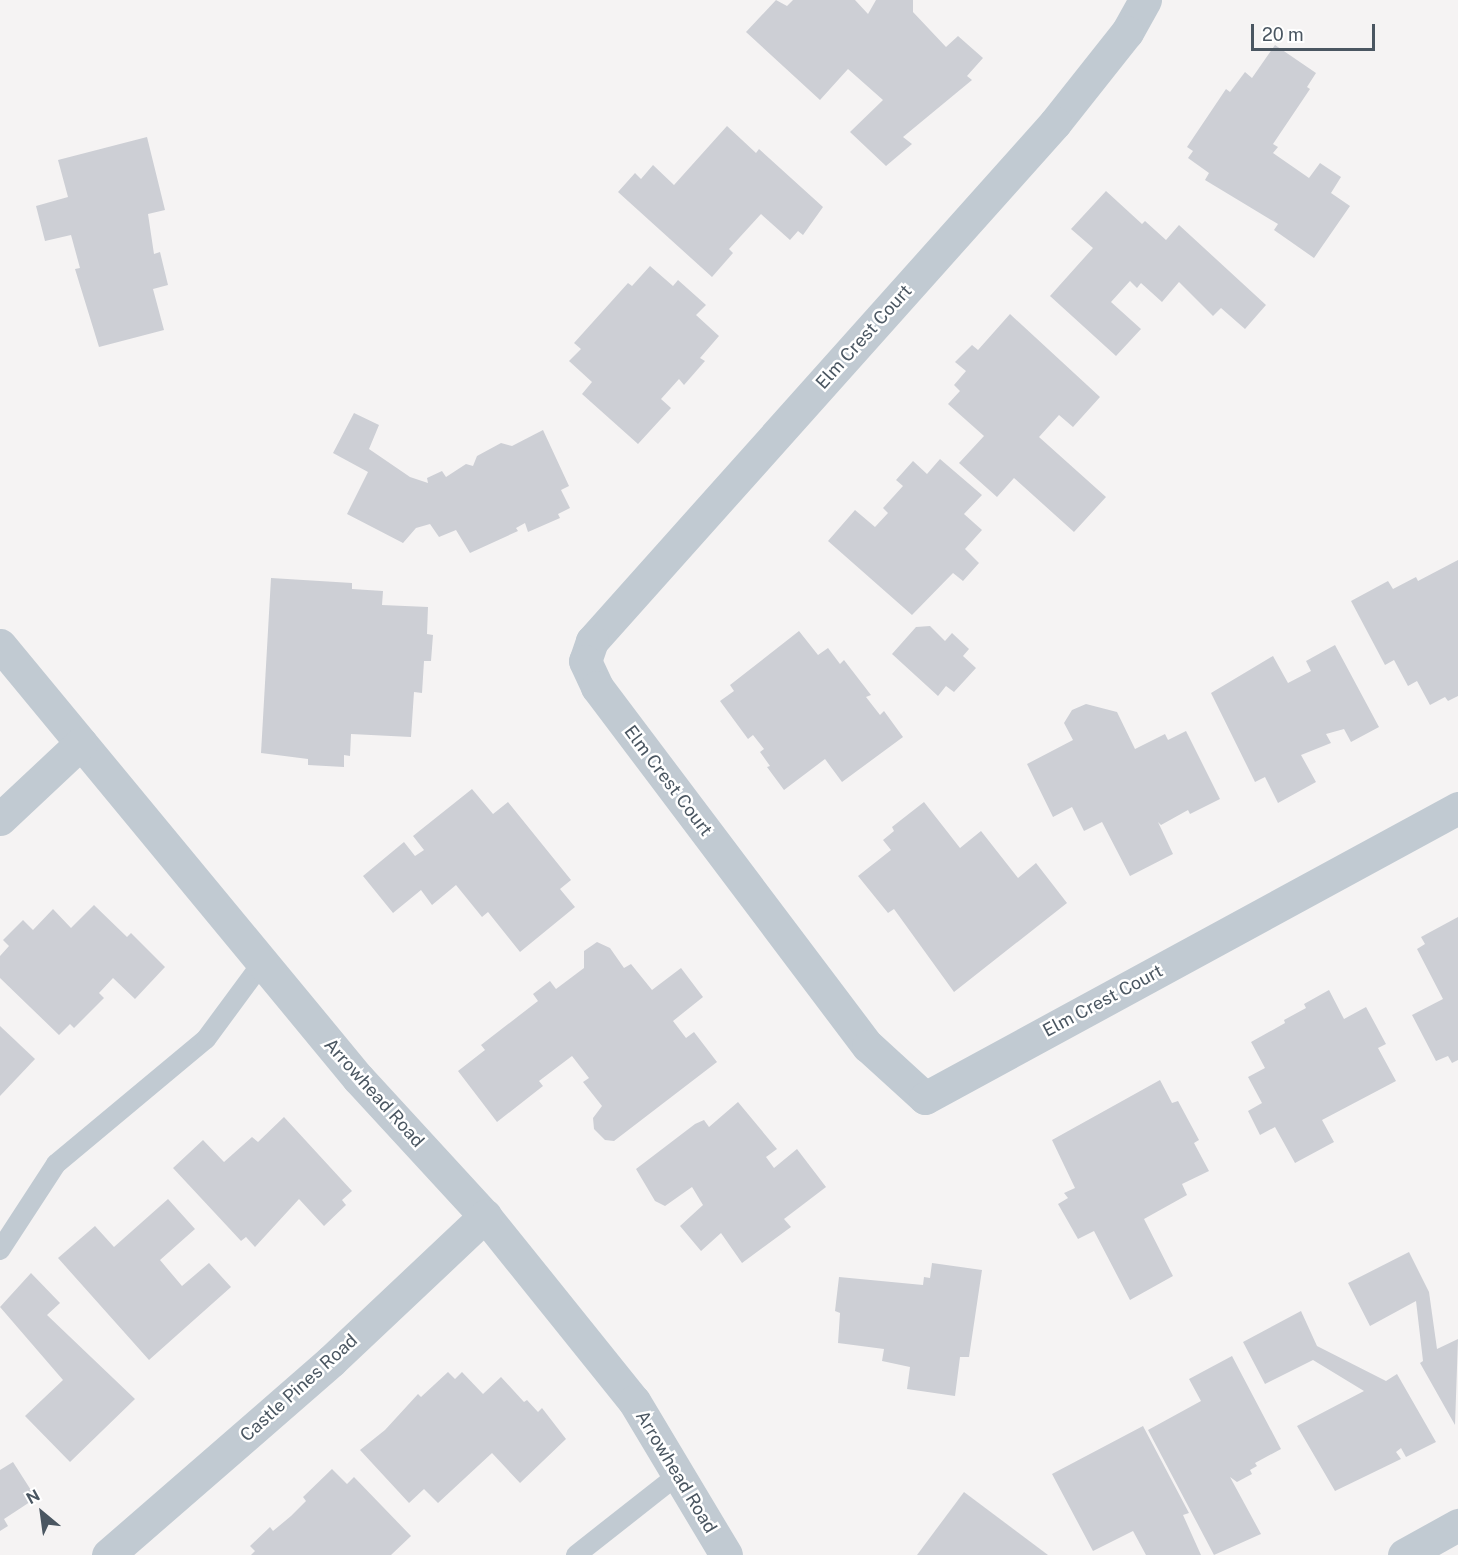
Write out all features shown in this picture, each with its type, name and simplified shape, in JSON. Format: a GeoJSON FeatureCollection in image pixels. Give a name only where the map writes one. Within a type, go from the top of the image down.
{"type":"FeatureCollection","features":[{"type":"Feature","properties":{"kind":"street","name":"Elm Crest Court"},"geometry":{"type":"LineString","coordinates":[[1145,0],[1127,32],[1055,123],[592,641],[585,661],[597,687],[868,1046],[925,1098],[1458,808]]}},
{"type":"Feature","properties":{"kind":"street","name":"Arrowhead Road"},"geometry":{"type":"LineString","coordinates":[[0,645],[358,1078],[485,1216],[634,1401],[726,1555]]}},
{"type":"Feature","properties":{"kind":"street"},"geometry":{"type":"LineString","coordinates":[[0,819],[81,743]]}},
{"type":"Feature","properties":{"kind":"street","name":"Castle Pines Road"},"geometry":{"type":"LineString","coordinates":[[108,1555],[331,1361],[485,1216]]}},
{"type":"Feature","properties":{"kind":"street"},"geometry":{"type":"LineString","coordinates":[[1404,1555],[1458,1525]]}},
{"type":"Feature","properties":{"kind":"lane"},"geometry":{"type":"LineString","coordinates":[[0,1250],[56,1164],[206,1039],[262,963]]}},
{"type":"Feature","properties":{"kind":"lane"},"geometry":{"type":"LineString","coordinates":[[576,1555],[679,1474]]}},
{"type":"Feature","properties":{"kind":"building"},"geometry":{"type":"Polygon","coordinates":[[[776,0],[787,6],[793,0],[855,0],[868,14],[876,0],[913,0],[913,12],[946,47],[958,36],[983,58],[967,76],[972,80],[903,137],[912,144],[886,166],[850,132],[883,100],[848,69],[820,100],[746,32],[776,0]]]}},
{"type":"Feature","properties":{"kind":"building"},"geometry":{"type":"Polygon","coordinates":[[[1275,45],[1316,73],[1307,87],[1310,89],[1273,144],[1278,147],[1273,153],[1309,178],[1320,163],[1341,177],[1331,193],[1350,206],[1314,258],[1274,230],[1278,224],[1205,180],[1209,173],[1188,158],[1193,151],[1187,147],[1226,89],[1230,92],[1245,72],[1252,78],[1275,45]]]}},
{"type":"Feature","properties":{"kind":"building"},"geometry":{"type":"Polygon","coordinates":[[[727,126],[756,153],[759,149],[823,207],[803,235],[798,231],[790,240],[761,214],[729,249],[733,253],[712,277],[618,192],[635,173],[641,179],[653,165],[674,185],[727,126]]]}},
{"type":"Feature","properties":{"kind":"building"},"geometry":{"type":"Polygon","coordinates":[[[147,137],[165,210],[148,214],[154,254],[160,252],[168,285],[153,289],[164,330],[99,347],[75,269],[80,268],[71,235],[45,241],[36,206],[68,197],[58,160],[147,137]]]}},
{"type":"Feature","properties":{"kind":"building"},"geometry":{"type":"Polygon","coordinates":[[[1106,191],[1142,224],[1145,221],[1166,240],[1179,225],[1266,305],[1245,329],[1221,308],[1213,316],[1179,282],[1162,302],[1141,283],[1137,288],[1130,281],[1111,302],[1141,329],[1116,356],[1050,296],[1093,248],[1071,229],[1106,191]]]}},
{"type":"Feature","properties":{"kind":"building"},"geometry":{"type":"Polygon","coordinates":[[[650,266],[673,286],[678,280],[706,305],[696,315],[719,336],[700,358],[705,361],[684,385],[679,379],[661,399],[671,408],[638,444],[582,394],[592,382],[569,361],[581,349],[574,343],[628,283],[632,286],[650,266]]]}},
{"type":"Feature","properties":{"kind":"building"},"geometry":{"type":"Polygon","coordinates":[[[1010,314],[1100,397],[1073,427],[1059,415],[1039,437],[1106,497],[1074,532],[1014,478],[997,497],[959,463],[984,436],[948,404],[960,391],[954,385],[966,371],[955,362],[972,345],[978,350],[1010,314]]]}},
{"type":"Feature","properties":{"kind":"building"},"geometry":{"type":"Polygon","coordinates":[[[354,413],[379,425],[369,449],[410,477],[428,483],[427,478],[442,471],[446,477],[466,464],[473,466],[477,456],[501,443],[512,446],[543,430],[569,486],[561,490],[570,508],[558,514],[560,518],[528,532],[525,523],[516,528],[518,531],[470,553],[456,530],[439,537],[430,524],[416,528],[403,543],[347,514],[368,472],[333,453],[354,413]]]}},
{"type":"Feature","properties":{"kind":"building"},"geometry":{"type":"Polygon","coordinates":[[[940,459],[982,495],[964,514],[982,530],[965,549],[979,563],[963,581],[953,573],[912,615],[828,541],[855,510],[875,527],[888,513],[883,508],[903,486],[896,480],[913,461],[927,474],[940,459]]]}},
{"type":"Feature","properties":{"kind":"building"},"geometry":{"type":"Polygon","coordinates":[[[1458,560],[1458,696],[1448,701],[1445,697],[1430,705],[1417,681],[1408,686],[1394,660],[1385,665],[1351,601],[1388,581],[1393,589],[1416,577],[1418,581],[1458,560]]]}},
{"type":"Feature","properties":{"kind":"building"},"geometry":{"type":"Polygon","coordinates":[[[271,578],[352,583],[352,589],[383,591],[382,605],[428,607],[427,634],[433,635],[431,661],[424,661],[422,693],[414,692],[411,737],[351,734],[350,756],[344,755],[344,767],[308,765],[308,759],[261,753],[271,578]]]}},
{"type":"Feature","properties":{"kind":"building"},"geometry":{"type":"Polygon","coordinates":[[[930,626],[945,641],[952,633],[969,649],[963,656],[976,668],[954,692],[946,686],[938,696],[892,654],[916,627],[930,626]]]}},
{"type":"Feature","properties":{"kind":"building"},"geometry":{"type":"Polygon","coordinates":[[[799,631],[818,655],[828,648],[840,664],[844,660],[871,695],[866,697],[880,715],[884,711],[903,737],[842,782],[825,759],[784,790],[767,767],[770,766],[760,752],[764,749],[753,735],[748,739],[720,701],[734,691],[730,685],[799,631]]]}},
{"type":"Feature","properties":{"kind":"building"},"geometry":{"type":"Polygon","coordinates":[[[1335,645],[1379,727],[1351,742],[1344,729],[1326,734],[1331,743],[1301,755],[1316,782],[1278,803],[1265,777],[1255,782],[1211,693],[1273,656],[1288,683],[1311,671],[1306,661],[1335,645]]]}},
{"type":"Feature","properties":{"kind":"building"},"geometry":{"type":"Polygon","coordinates":[[[1086,704],[1117,712],[1135,749],[1165,734],[1168,740],[1186,731],[1220,799],[1190,814],[1188,810],[1161,825],[1158,822],[1173,854],[1130,876],[1102,822],[1084,831],[1072,807],[1053,817],[1027,764],[1073,740],[1064,723],[1072,710],[1086,704]]]}},
{"type":"Feature","properties":{"kind":"building"},"geometry":{"type":"Polygon","coordinates":[[[472,789],[493,814],[508,802],[571,880],[560,889],[575,907],[520,952],[488,912],[482,917],[456,885],[432,905],[421,890],[393,913],[363,876],[404,842],[415,856],[424,850],[413,836],[472,789]]]}},
{"type":"Feature","properties":{"kind":"building"},"geometry":{"type":"Polygon","coordinates":[[[924,802],[960,848],[981,831],[1018,878],[1036,863],[1067,903],[954,992],[894,909],[888,913],[858,876],[891,850],[883,840],[894,831],[892,827],[924,802]]]}},
{"type":"Feature","properties":{"kind":"building"},"geometry":{"type":"Polygon","coordinates":[[[94,905],[127,937],[131,933],[165,967],[135,999],[113,978],[99,993],[104,998],[74,1028],[70,1024],[59,1035],[0,978],[0,956],[9,946],[3,940],[23,920],[33,930],[53,909],[71,928],[94,905]]]}},
{"type":"Feature","properties":{"kind":"building"},"geometry":{"type":"Polygon","coordinates":[[[1458,917],[1458,1060],[1452,1063],[1448,1056],[1436,1061],[1412,1015],[1443,999],[1417,949],[1425,944],[1421,937],[1458,917]]]}},
{"type":"Feature","properties":{"kind":"building"},"geometry":{"type":"Polygon","coordinates":[[[597,942],[610,948],[624,968],[631,964],[652,990],[681,968],[703,997],[673,1021],[686,1038],[694,1032],[717,1062],[614,1141],[605,1140],[594,1129],[593,1118],[602,1106],[583,1082],[589,1078],[572,1056],[539,1081],[543,1086],[497,1122],[458,1071],[485,1050],[481,1045],[538,1001],[533,994],[550,981],[556,989],[584,968],[584,951],[597,942]]]}},
{"type":"Feature","properties":{"kind":"building"},"geometry":{"type":"Polygon","coordinates":[[[1329,990],[1344,1019],[1366,1007],[1386,1044],[1378,1048],[1396,1081],[1322,1120],[1334,1142],[1295,1163],[1275,1127],[1260,1135],[1248,1111],[1262,1103],[1248,1077],[1265,1068],[1251,1042],[1285,1023],[1284,1020],[1306,1008],[1304,1004],[1329,990]]]}},
{"type":"Feature","properties":{"kind":"building"},"geometry":{"type":"Polygon","coordinates":[[[0,1026],[35,1059],[0,1096],[0,1026]]]}},
{"type":"Feature","properties":{"kind":"building"},"geometry":{"type":"Polygon","coordinates":[[[1160,1080],[1172,1103],[1178,1101],[1199,1140],[1194,1143],[1209,1171],[1182,1184],[1187,1195],[1144,1219],[1173,1276],[1130,1300],[1094,1231],[1078,1239],[1058,1204],[1068,1198],[1064,1193],[1075,1188],[1052,1140],[1160,1080]]]}},
{"type":"Feature","properties":{"kind":"building"},"geometry":{"type":"Polygon","coordinates":[[[738,1102],[777,1149],[766,1157],[774,1168],[797,1149],[826,1187],[784,1219],[791,1227],[742,1263],[721,1233],[701,1251],[680,1226],[703,1205],[692,1187],[665,1206],[655,1201],[636,1169],[695,1124],[704,1120],[709,1127],[738,1102]]]}},
{"type":"Feature","properties":{"kind":"building"},"geometry":{"type":"Polygon","coordinates":[[[284,1117],[352,1191],[342,1200],[346,1205],[324,1226],[299,1199],[255,1247],[246,1237],[241,1241],[173,1168],[203,1140],[224,1162],[252,1137],[258,1142],[284,1117]]]}},
{"type":"Feature","properties":{"kind":"building"},"geometry":{"type":"Polygon","coordinates":[[[168,1199],[195,1229],[160,1260],[182,1286],[209,1263],[231,1287],[149,1360],[58,1258],[95,1226],[114,1247],[168,1199]]]}},
{"type":"Feature","properties":{"kind":"building"},"geometry":{"type":"Polygon","coordinates":[[[1409,1252],[1429,1292],[1437,1349],[1458,1339],[1455,1425],[1420,1363],[1423,1361],[1416,1301],[1370,1326],[1348,1283],[1409,1252]]]}},
{"type":"Feature","properties":{"kind":"building"},"geometry":{"type":"Polygon","coordinates":[[[932,1263],[982,1270],[969,1357],[960,1357],[955,1396],[907,1389],[910,1367],[882,1361],[884,1349],[838,1343],[840,1313],[835,1311],[839,1277],[923,1285],[924,1277],[930,1278],[932,1263]]]}},
{"type":"Feature","properties":{"kind":"building"},"geometry":{"type":"Polygon","coordinates":[[[31,1273],[60,1303],[47,1315],[135,1399],[70,1462],[25,1416],[63,1380],[0,1307],[31,1273]]]}},
{"type":"Feature","properties":{"kind":"building"},"geometry":{"type":"Polygon","coordinates":[[[1301,1311],[1317,1346],[1386,1381],[1397,1374],[1436,1442],[1406,1457],[1401,1448],[1396,1452],[1401,1459],[1335,1491],[1297,1426],[1364,1391],[1313,1360],[1265,1384],[1243,1342],[1301,1311]]]}},
{"type":"Feature","properties":{"kind":"building"},"geometry":{"type":"Polygon","coordinates":[[[1232,1356],[1281,1449],[1255,1463],[1257,1466],[1250,1470],[1252,1474],[1237,1482],[1230,1477],[1261,1534],[1214,1555],[1148,1430],[1201,1401],[1189,1379],[1232,1356]]]}},
{"type":"Feature","properties":{"kind":"building"},"geometry":{"type":"Polygon","coordinates":[[[448,1372],[455,1379],[462,1372],[483,1394],[501,1377],[524,1402],[527,1400],[538,1412],[542,1408],[566,1439],[520,1483],[492,1453],[438,1503],[424,1489],[409,1503],[360,1450],[385,1430],[418,1394],[421,1397],[448,1372]]]}},
{"type":"Feature","properties":{"kind":"building"},"geometry":{"type":"Polygon","coordinates":[[[1143,1426],[1189,1513],[1183,1515],[1201,1555],[1146,1555],[1133,1531],[1093,1551],[1052,1474],[1143,1426]]]}},
{"type":"Feature","properties":{"kind":"building"},"geometry":{"type":"Polygon","coordinates":[[[13,1462],[36,1498],[4,1519],[8,1526],[0,1531],[0,1470],[13,1462]]]}},
{"type":"Feature","properties":{"kind":"building"},"geometry":{"type":"Polygon","coordinates":[[[332,1469],[347,1484],[354,1477],[411,1536],[391,1555],[251,1555],[255,1551],[250,1546],[270,1527],[273,1531],[291,1516],[306,1501],[303,1497],[332,1469]]]}},
{"type":"Feature","properties":{"kind":"building"},"geometry":{"type":"Polygon","coordinates":[[[964,1492],[1048,1555],[917,1555],[964,1492]]]}}]}
